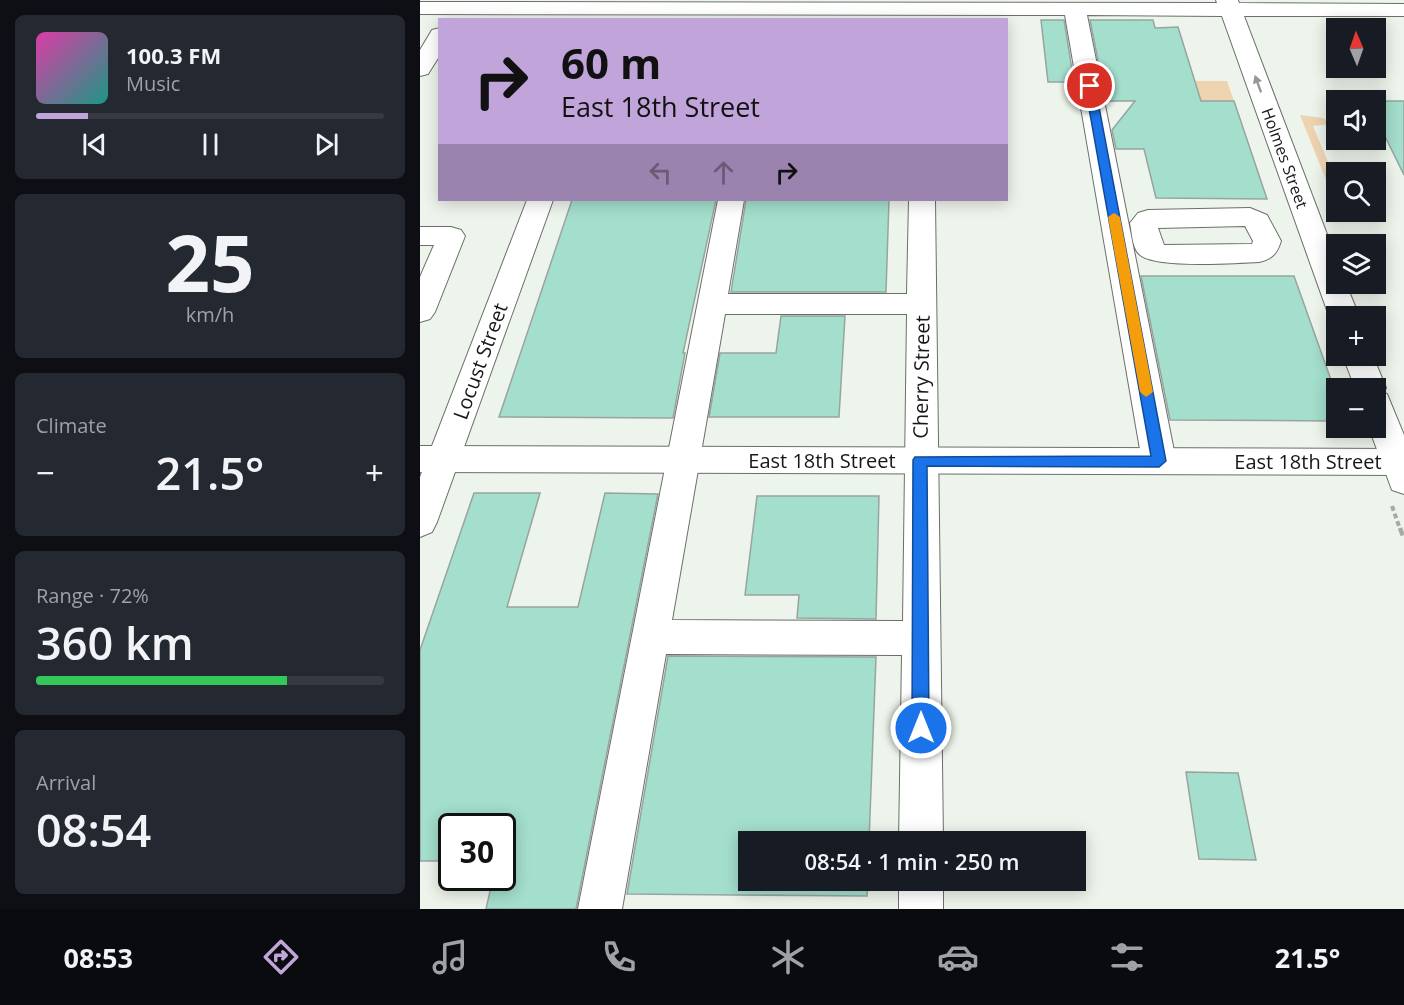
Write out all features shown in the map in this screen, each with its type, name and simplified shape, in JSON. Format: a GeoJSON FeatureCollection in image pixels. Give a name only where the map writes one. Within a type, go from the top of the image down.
{"type":"FeatureCollection","features":[{"type":"Feature","properties":{"kind":"street"},"geometry":{"type":"LineString","coordinates":[[420,8],[923,9],[1228,4],[1404,10]]}},
{"type":"Feature","properties":{"kind":"street","name":"Holmes Street"},"geometry":{"type":"LineString","coordinates":[[1228,4],[1340,306]]}},
{"type":"Feature","properties":{"kind":"street"},"geometry":{"type":"LineString","coordinates":[[1082,8],[1102,65]]}},
{"type":"Feature","properties":{"kind":"street"},"geometry":{"type":"LineString","coordinates":[[1082,8],[1159,461]]}},
{"type":"Feature","properties":{"kind":"street"},"geometry":{"type":"LineString","coordinates":[[420,69],[438,38]]}},
{"type":"Feature","properties":{"kind":"street","name":"Locust Street"},"geometry":{"type":"LineString","coordinates":[[420,522],[432,459],[540,201]]}},
{"type":"Feature","properties":{"kind":"street"},"geometry":{"type":"LineString","coordinates":[[600,909],[731,201]]}},
{"type":"Feature","properties":{"kind":"street","name":"Cherry Street"},"geometry":{"type":"LineString","coordinates":[[921,831],[922,201]]}},
{"type":"Feature","properties":{"kind":"street"},"geometry":{"type":"LineString","coordinates":[[420,236],[451,236],[421,308]]}},
{"type":"Feature","properties":{"kind":"street"},"geometry":{"type":"LineString","coordinates":[[1267,241],[1316,241]]}},
{"type":"Feature","properties":{"kind":"street"},"geometry":{"type":"LineString","coordinates":[[710,304],[922,304]]}},
{"type":"Feature","properties":{"kind":"street"},"geometry":{"type":"LineString","coordinates":[[1386,428],[1402,468]]}},
{"type":"Feature","properties":{"kind":"street","name":"East 18th Street"},"geometry":{"type":"LineString","coordinates":[[432,459],[1159,461],[1402,468]]}},
{"type":"Feature","properties":{"kind":"street"},"geometry":{"type":"LineString","coordinates":[[650,637],[920,638]]}},
{"type":"Feature","properties":{"kind":"street"},"geometry":{"type":"LineString","coordinates":[[921,891],[921,909]]}},
{"type":"Feature","properties":{"kind":"shaded area"},"geometry":{"type":"Polygon","coordinates":[[[1185,81],[1227,81],[1234,101],[1191,101],[1185,81]]]}},
{"type":"Feature","properties":{"kind":"shaded area"},"geometry":{"type":"Polygon","coordinates":[[[1300,115],[1326,120],[1326,125],[1313,126],[1328,162],[1326,162],[1326,180],[1300,115]]]}},
{"type":"Feature","properties":{"kind":"building"},"geometry":{"type":"Polygon","coordinates":[[[1041,20],[1064,20],[1074,82],[1048,82],[1041,20]]]}},
{"type":"Feature","properties":{"kind":"building"},"geometry":{"type":"Polygon","coordinates":[[[1090,20],[1153,20],[1155,28],[1178,27],[1201,101],[1234,101],[1267,199],[1156,198],[1144,149],[1116,149],[1112,130],[1135,101],[1106,101],[1090,20]]]}},
{"type":"Feature","properties":{"kind":"building"},"geometry":{"type":"Polygon","coordinates":[[[1386,101],[1404,101],[1404,175],[1386,138],[1386,101]]]}},
{"type":"Feature","properties":{"kind":"building"},"geometry":{"type":"Polygon","coordinates":[[[572,201],[716,201],[683,353],[685,353],[673,418],[499,417],[572,201]]]}},
{"type":"Feature","properties":{"kind":"building"},"geometry":{"type":"Polygon","coordinates":[[[746,201],[889,201],[886,292],[731,292],[746,201]]]}},
{"type":"Feature","properties":{"kind":"building"},"geometry":{"type":"Polygon","coordinates":[[[1141,276],[1294,276],[1330,378],[1326,378],[1326,421],[1170,420],[1141,276]]]}},
{"type":"Feature","properties":{"kind":"building"},"geometry":{"type":"Polygon","coordinates":[[[781,316],[845,316],[839,417],[709,417],[720,353],[776,353],[781,316]]]}},
{"type":"Feature","properties":{"kind":"building"},"geometry":{"type":"Polygon","coordinates":[[[474,493],[540,493],[507,607],[578,607],[605,493],[658,494],[576,909],[486,909],[490,891],[516,891],[516,813],[438,813],[438,861],[420,861],[420,650],[474,493]]]}},
{"type":"Feature","properties":{"kind":"building"},"geometry":{"type":"Polygon","coordinates":[[[757,496],[879,496],[876,619],[797,618],[799,595],[745,595],[757,496]]]}},
{"type":"Feature","properties":{"kind":"building"},"geometry":{"type":"Polygon","coordinates":[[[668,656],[876,657],[869,831],[738,831],[738,891],[867,891],[867,896],[627,894],[668,656]]]}},
{"type":"Feature","properties":{"kind":"building"},"geometry":{"type":"Polygon","coordinates":[[[1186,772],[1238,773],[1256,860],[1199,859],[1186,772]]]}},
{"type":"Feature","properties":{"kind":"slow traffic"},"geometry":{"type":"LineString","coordinates":[[1114,217],[1146,392]]}},
{"type":"Feature","properties":{"kind":"route"},"geometry":{"type":"LineString","coordinates":[[921,728],[920,460],[1159,461],[1090,86]]}}]}
